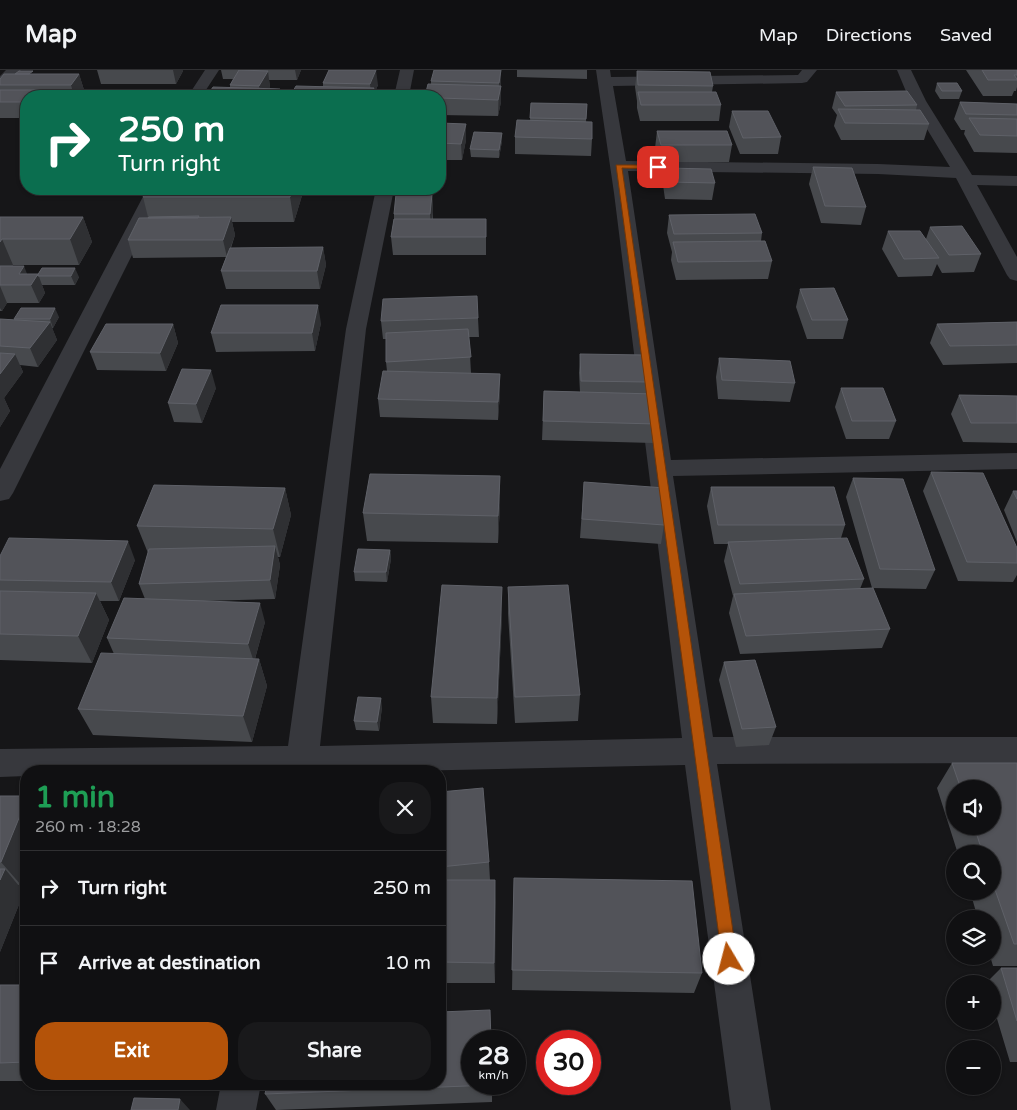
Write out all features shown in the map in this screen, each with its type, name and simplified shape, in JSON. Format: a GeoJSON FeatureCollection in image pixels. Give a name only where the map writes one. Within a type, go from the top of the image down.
{"type":"FeatureCollection","features":[{"type":"Feature","properties":{"kind":"street"},"geometry":{"type":"LineString","coordinates":[[0,84],[14,70]]}},
{"type":"Feature","properties":{"kind":"street"},"geometry":{"type":"LineString","coordinates":[[199,90],[212,70]]}},
{"type":"Feature","properties":{"kind":"street"},"geometry":{"type":"LineString","coordinates":[[403,90],[407,70]]}},
{"type":"Feature","properties":{"kind":"street"},"geometry":{"type":"LineString","coordinates":[[751,1110],[604,76],[802,78],[810,70]]}},
{"type":"Feature","properties":{"kind":"street"},"geometry":{"type":"LineString","coordinates":[[904,70],[918,101],[964,176],[1017,275]]}},
{"type":"Feature","properties":{"kind":"street"},"geometry":{"type":"LineString","coordinates":[[618,166],[878,169],[1017,181]]}},
{"type":"Feature","properties":{"kind":"street"},"geometry":{"type":"LineString","coordinates":[[0,493],[153,195]]}},
{"type":"Feature","properties":{"kind":"street"},"geometry":{"type":"LineString","coordinates":[[302,765],[356,329],[384,195]]}},
{"type":"Feature","properties":{"kind":"street"},"geometry":{"type":"LineString","coordinates":[[660,468],[1017,461]]}},
{"type":"Feature","properties":{"kind":"street"},"geometry":{"type":"LineString","coordinates":[[328,765],[699,751],[1017,750]]}},
{"type":"Feature","properties":{"kind":"street"},"geometry":{"type":"LineString","coordinates":[[0,763],[201,765]]}},
{"type":"Feature","properties":{"kind":"street"},"geometry":{"type":"LineString","coordinates":[[236,1110],[240,1090]]}},
{"type":"Feature","properties":{"kind":"building"},"geometry":{"type":"Polygon","coordinates":[[[239,70],[268,71],[259,86],[230,85],[239,70]]]}},
{"type":"Feature","properties":{"kind":"building"},"geometry":{"type":"Polygon","coordinates":[[[329,70],[376,70],[370,84],[323,83],[329,70]]]}},
{"type":"Feature","properties":{"kind":"building"},"geometry":{"type":"Polygon","coordinates":[[[434,70],[501,70],[499,83],[431,81],[434,70]]]}},
{"type":"Feature","properties":{"kind":"building"},"geometry":{"type":"Polygon","coordinates":[[[982,70],[1017,70],[1017,75],[1014,75],[1017,80],[988,80],[982,70]]]}},
{"type":"Feature","properties":{"kind":"building"},"geometry":{"type":"Polygon","coordinates":[[[19,71],[33,71],[29,74],[15,74],[19,71]]]}},
{"type":"Feature","properties":{"kind":"building"},"geometry":{"type":"Polygon","coordinates":[[[637,71],[710,72],[713,86],[638,85],[637,71]]]}},
{"type":"Feature","properties":{"kind":"building"},"geometry":{"type":"Polygon","coordinates":[[[4,74],[79,74],[71,85],[0,85],[0,79],[4,74]]]}},
{"type":"Feature","properties":{"kind":"building"},"geometry":{"type":"Polygon","coordinates":[[[937,83],[957,83],[962,91],[942,91],[937,83]]]}},
{"type":"Feature","properties":{"kind":"building"},"geometry":{"type":"Polygon","coordinates":[[[428,84],[501,86],[498,100],[446,98],[446,90],[426,90],[428,84]]]}},
{"type":"Feature","properties":{"kind":"building"},"geometry":{"type":"Polygon","coordinates":[[[296,86],[374,88],[373,90],[294,90],[296,86]]]}},
{"type":"Feature","properties":{"kind":"building"},"geometry":{"type":"Polygon","coordinates":[[[213,87],[280,89],[279,90],[211,90],[213,87]]]}},
{"type":"Feature","properties":{"kind":"building"},"geometry":{"type":"Polygon","coordinates":[[[0,90],[20,90],[20,102],[0,102],[0,90]]]}},
{"type":"Feature","properties":{"kind":"building"},"geometry":{"type":"Polygon","coordinates":[[[907,91],[917,105],[845,106],[836,92],[907,91]]]}},
{"type":"Feature","properties":{"kind":"building"},"geometry":{"type":"Polygon","coordinates":[[[638,92],[716,92],[721,105],[641,105],[638,92]]]}},
{"type":"Feature","properties":{"kind":"building"},"geometry":{"type":"Polygon","coordinates":[[[960,102],[1017,104],[1017,115],[966,114],[960,102]]]}},
{"type":"Feature","properties":{"kind":"building"},"geometry":{"type":"Polygon","coordinates":[[[531,103],[587,104],[586,119],[530,118],[531,103]]]}},
{"type":"Feature","properties":{"kind":"building"},"geometry":{"type":"Polygon","coordinates":[[[838,109],[920,110],[929,124],[845,123],[838,109]]]}},
{"type":"Feature","properties":{"kind":"building"},"geometry":{"type":"Polygon","coordinates":[[[732,111],[768,111],[781,137],[743,138],[732,111]]]}},
{"type":"Feature","properties":{"kind":"building"},"geometry":{"type":"Polygon","coordinates":[[[969,118],[1017,119],[1017,136],[980,135],[969,118]]]}},
{"type":"Feature","properties":{"kind":"building"},"geometry":{"type":"Polygon","coordinates":[[[517,120],[592,122],[592,139],[515,137],[517,120]]]}},
{"type":"Feature","properties":{"kind":"building"},"geometry":{"type":"Polygon","coordinates":[[[446,123],[466,124],[461,144],[446,143],[446,123]]]}},
{"type":"Feature","properties":{"kind":"building"},"geometry":{"type":"Polygon","coordinates":[[[657,131],[727,131],[732,145],[661,145],[657,131]]]}},
{"type":"Feature","properties":{"kind":"building"},"geometry":{"type":"Polygon","coordinates":[[[474,132],[502,133],[499,150],[470,149],[474,132]]]}},
{"type":"Feature","properties":{"kind":"building"},"geometry":{"type":"Polygon","coordinates":[[[813,167],[852,168],[866,207],[825,206],[813,167]]]}},
{"type":"Feature","properties":{"kind":"building"},"geometry":{"type":"Polygon","coordinates":[[[665,168],[711,169],[715,183],[667,182],[665,168]]]}},
{"type":"Feature","properties":{"kind":"building"},"geometry":{"type":"Polygon","coordinates":[[[144,195],[290,195],[290,197],[143,197],[144,195]]]}},
{"type":"Feature","properties":{"kind":"building"},"geometry":{"type":"Polygon","coordinates":[[[396,195],[432,195],[430,214],[394,214],[396,195]]]}},
{"type":"Feature","properties":{"kind":"building"},"geometry":{"type":"Polygon","coordinates":[[[755,214],[762,233],[674,234],[669,215],[755,214]]]}},
{"type":"Feature","properties":{"kind":"building"},"geometry":{"type":"Polygon","coordinates":[[[199,216],[198,218],[148,218],[149,217],[199,216]]]}},
{"type":"Feature","properties":{"kind":"building"},"geometry":{"type":"Polygon","coordinates":[[[0,217],[83,217],[70,239],[2,239],[0,242],[0,217]]]}},
{"type":"Feature","properties":{"kind":"building"},"geometry":{"type":"Polygon","coordinates":[[[231,217],[223,240],[128,240],[139,218],[231,217]]]}},
{"type":"Feature","properties":{"kind":"building"},"geometry":{"type":"Polygon","coordinates":[[[394,219],[486,219],[486,237],[391,237],[394,219]]]}},
{"type":"Feature","properties":{"kind":"building"},"geometry":{"type":"Polygon","coordinates":[[[962,226],[981,254],[949,255],[930,227],[962,226]]]}},
{"type":"Feature","properties":{"kind":"building"},"geometry":{"type":"Polygon","coordinates":[[[888,231],[920,231],[939,258],[904,259],[888,231]]]}},
{"type":"Feature","properties":{"kind":"building"},"geometry":{"type":"Polygon","coordinates":[[[765,241],[772,261],[678,262],[673,242],[765,241]]]}},
{"type":"Feature","properties":{"kind":"building"},"geometry":{"type":"Polygon","coordinates":[[[323,247],[317,271],[221,271],[230,248],[323,247]]]}},
{"type":"Feature","properties":{"kind":"building"},"geometry":{"type":"Polygon","coordinates":[[[0,266],[24,266],[19,274],[38,274],[31,285],[0,285],[0,266]]]}},
{"type":"Feature","properties":{"kind":"building"},"geometry":{"type":"Polygon","coordinates":[[[42,268],[75,268],[71,276],[38,276],[42,268]]]}},
{"type":"Feature","properties":{"kind":"building"},"geometry":{"type":"Polygon","coordinates":[[[834,288],[848,320],[812,320],[800,289],[834,288]]]}},
{"type":"Feature","properties":{"kind":"building"},"geometry":{"type":"Polygon","coordinates":[[[477,296],[478,318],[381,321],[383,299],[477,296]]]}},
{"type":"Feature","properties":{"kind":"building"},"geometry":{"type":"Polygon","coordinates":[[[221,305],[318,305],[312,333],[211,333],[221,305]]]}},
{"type":"Feature","properties":{"kind":"building"},"geometry":{"type":"Polygon","coordinates":[[[21,308],[55,308],[50,319],[14,319],[21,308]]]}},
{"type":"Feature","properties":{"kind":"building"},"geometry":{"type":"Polygon","coordinates":[[[0,319],[50,322],[30,348],[0,346],[0,319]]]}},
{"type":"Feature","properties":{"kind":"building"},"geometry":{"type":"Polygon","coordinates":[[[1017,322],[1017,345],[950,346],[937,324],[1017,322]]]}},
{"type":"Feature","properties":{"kind":"building"},"geometry":{"type":"Polygon","coordinates":[[[106,324],[173,324],[160,353],[90,352],[106,324]]]}},
{"type":"Feature","properties":{"kind":"building"},"geometry":{"type":"Polygon","coordinates":[[[468,329],[471,357],[386,362],[386,333],[468,329]]]}},
{"type":"Feature","properties":{"kind":"building"},"geometry":{"type":"Polygon","coordinates":[[[0,353],[15,354],[0,374],[0,353]]]}},
{"type":"Feature","properties":{"kind":"building"},"geometry":{"type":"Polygon","coordinates":[[[580,354],[644,355],[647,382],[581,381],[580,354]]]}},
{"type":"Feature","properties":{"kind":"building"},"geometry":{"type":"Polygon","coordinates":[[[719,358],[790,361],[795,383],[722,380],[719,358]]]}},
{"type":"Feature","properties":{"kind":"building"},"geometry":{"type":"Polygon","coordinates":[[[182,369],[211,370],[196,404],[168,403],[182,369]]]}},
{"type":"Feature","properties":{"kind":"building"},"geometry":{"type":"Polygon","coordinates":[[[383,371],[500,374],[498,402],[378,399],[383,371]]]}},
{"type":"Feature","properties":{"kind":"building"},"geometry":{"type":"Polygon","coordinates":[[[841,388],[883,388],[896,421],[852,421],[841,388]]]}},
{"type":"Feature","properties":{"kind":"building"},"geometry":{"type":"Polygon","coordinates":[[[544,391],[654,394],[656,424],[543,421],[544,391]]]}},
{"type":"Feature","properties":{"kind":"building"},"geometry":{"type":"Polygon","coordinates":[[[959,395],[1017,396],[1017,423],[971,423],[959,395]]]}},
{"type":"Feature","properties":{"kind":"building"},"geometry":{"type":"Polygon","coordinates":[[[931,472],[983,473],[1017,548],[1017,563],[967,562],[931,472]]]}},
{"type":"Feature","properties":{"kind":"building"},"geometry":{"type":"Polygon","coordinates":[[[370,474],[500,476],[498,516],[363,513],[370,474]]]}},
{"type":"Feature","properties":{"kind":"building"},"geometry":{"type":"Polygon","coordinates":[[[853,478],[903,479],[935,570],[880,569],[853,478]]]}},
{"type":"Feature","properties":{"kind":"building"},"geometry":{"type":"Polygon","coordinates":[[[584,482],[665,488],[664,525],[582,519],[584,482]]]}},
{"type":"Feature","properties":{"kind":"building"},"geometry":{"type":"Polygon","coordinates":[[[154,485],[285,488],[273,529],[137,526],[154,485]]]}},
{"type":"Feature","properties":{"kind":"building"},"geometry":{"type":"Polygon","coordinates":[[[711,487],[834,487],[845,525],[718,525],[711,487]]]}},
{"type":"Feature","properties":{"kind":"building"},"geometry":{"type":"Polygon","coordinates":[[[1013,491],[1017,491],[1017,499],[1013,491]]]}},
{"type":"Feature","properties":{"kind":"building"},"geometry":{"type":"Polygon","coordinates":[[[9,538],[128,541],[111,582],[0,580],[0,556],[9,538]]]}},
{"type":"Feature","properties":{"kind":"building"},"geometry":{"type":"Polygon","coordinates":[[[847,538],[864,579],[740,584],[728,542],[847,538]]]}},
{"type":"Feature","properties":{"kind":"building"},"geometry":{"type":"Polygon","coordinates":[[[275,546],[270,580],[139,584],[149,549],[275,546]]]}},
{"type":"Feature","properties":{"kind":"building"},"geometry":{"type":"Polygon","coordinates":[[[358,549],[390,550],[386,572],[354,572],[358,549]]]}},
{"type":"Feature","properties":{"kind":"building"},"geometry":{"type":"Polygon","coordinates":[[[442,585],[502,587],[497,698],[431,697],[442,585]]]}},
{"type":"Feature","properties":{"kind":"building"},"geometry":{"type":"Polygon","coordinates":[[[568,585],[580,695],[515,697],[508,587],[568,585]]]}},
{"type":"Feature","properties":{"kind":"building"},"geometry":{"type":"Polygon","coordinates":[[[873,588],[890,629],[746,636],[734,594],[873,588]]]}},
{"type":"Feature","properties":{"kind":"building"},"geometry":{"type":"Polygon","coordinates":[[[0,591],[96,593],[78,636],[0,634],[0,591]]]}},
{"type":"Feature","properties":{"kind":"building"},"geometry":{"type":"Polygon","coordinates":[[[124,598],[260,603],[248,644],[107,638],[124,598]]]}},
{"type":"Feature","properties":{"kind":"building"},"geometry":{"type":"Polygon","coordinates":[[[101,653],[259,659],[243,716],[78,709],[101,653]]]}},
{"type":"Feature","properties":{"kind":"building"},"geometry":{"type":"Polygon","coordinates":[[[755,660],[776,727],[742,729],[724,662],[755,660]]]}},
{"type":"Feature","properties":{"kind":"building"},"geometry":{"type":"Polygon","coordinates":[[[358,697],[381,698],[377,722],[354,721],[358,697]]]}},
{"type":"Feature","properties":{"kind":"building"},"geometry":{"type":"Polygon","coordinates":[[[952,763],[1017,763],[1017,944],[1014,944],[999,900],[1001,900],[1001,845],[980,845],[977,835],[1001,835],[1001,780],[958,780],[952,763]]]}},
{"type":"Feature","properties":{"kind":"building"},"geometry":{"type":"Polygon","coordinates":[[[483,788],[489,862],[446,866],[446,791],[483,788]]]}},
{"type":"Feature","properties":{"kind":"building"},"geometry":{"type":"Polygon","coordinates":[[[0,796],[20,796],[20,816],[0,862],[0,796]]]}},
{"type":"Feature","properties":{"kind":"building"},"geometry":{"type":"Polygon","coordinates":[[[0,869],[5,869],[0,880],[0,869]]]}},
{"type":"Feature","properties":{"kind":"building"},"geometry":{"type":"Polygon","coordinates":[[[514,878],[692,881],[702,973],[512,970],[514,878]]]}},
{"type":"Feature","properties":{"kind":"building"},"geometry":{"type":"Polygon","coordinates":[[[446,880],[495,880],[494,963],[446,962],[446,880]]]}},
{"type":"Feature","properties":{"kind":"building"},"geometry":{"type":"Polygon","coordinates":[[[1001,968],[1017,968],[1017,1021],[1001,968]]]}},
{"type":"Feature","properties":{"kind":"building"},"geometry":{"type":"Polygon","coordinates":[[[0,985],[20,985],[20,1062],[0,1063],[0,985]]]}},
{"type":"Feature","properties":{"kind":"building"},"geometry":{"type":"Polygon","coordinates":[[[490,1010],[491,1030],[461,1030],[461,1086],[446,1087],[446,1012],[490,1010]]]}},
{"type":"Feature","properties":{"kind":"building"},"geometry":{"type":"Polygon","coordinates":[[[266,1090],[366,1090],[265,1094],[266,1090]]]}},
{"type":"Feature","properties":{"kind":"building"},"geometry":{"type":"Polygon","coordinates":[[[134,1098],[180,1099],[178,1110],[131,1110],[134,1098]]]}},
{"type":"Feature","properties":{"kind":"route"},"geometry":{"type":"LineString","coordinates":[[658,167],[618,166],[729,959]]}}]}
